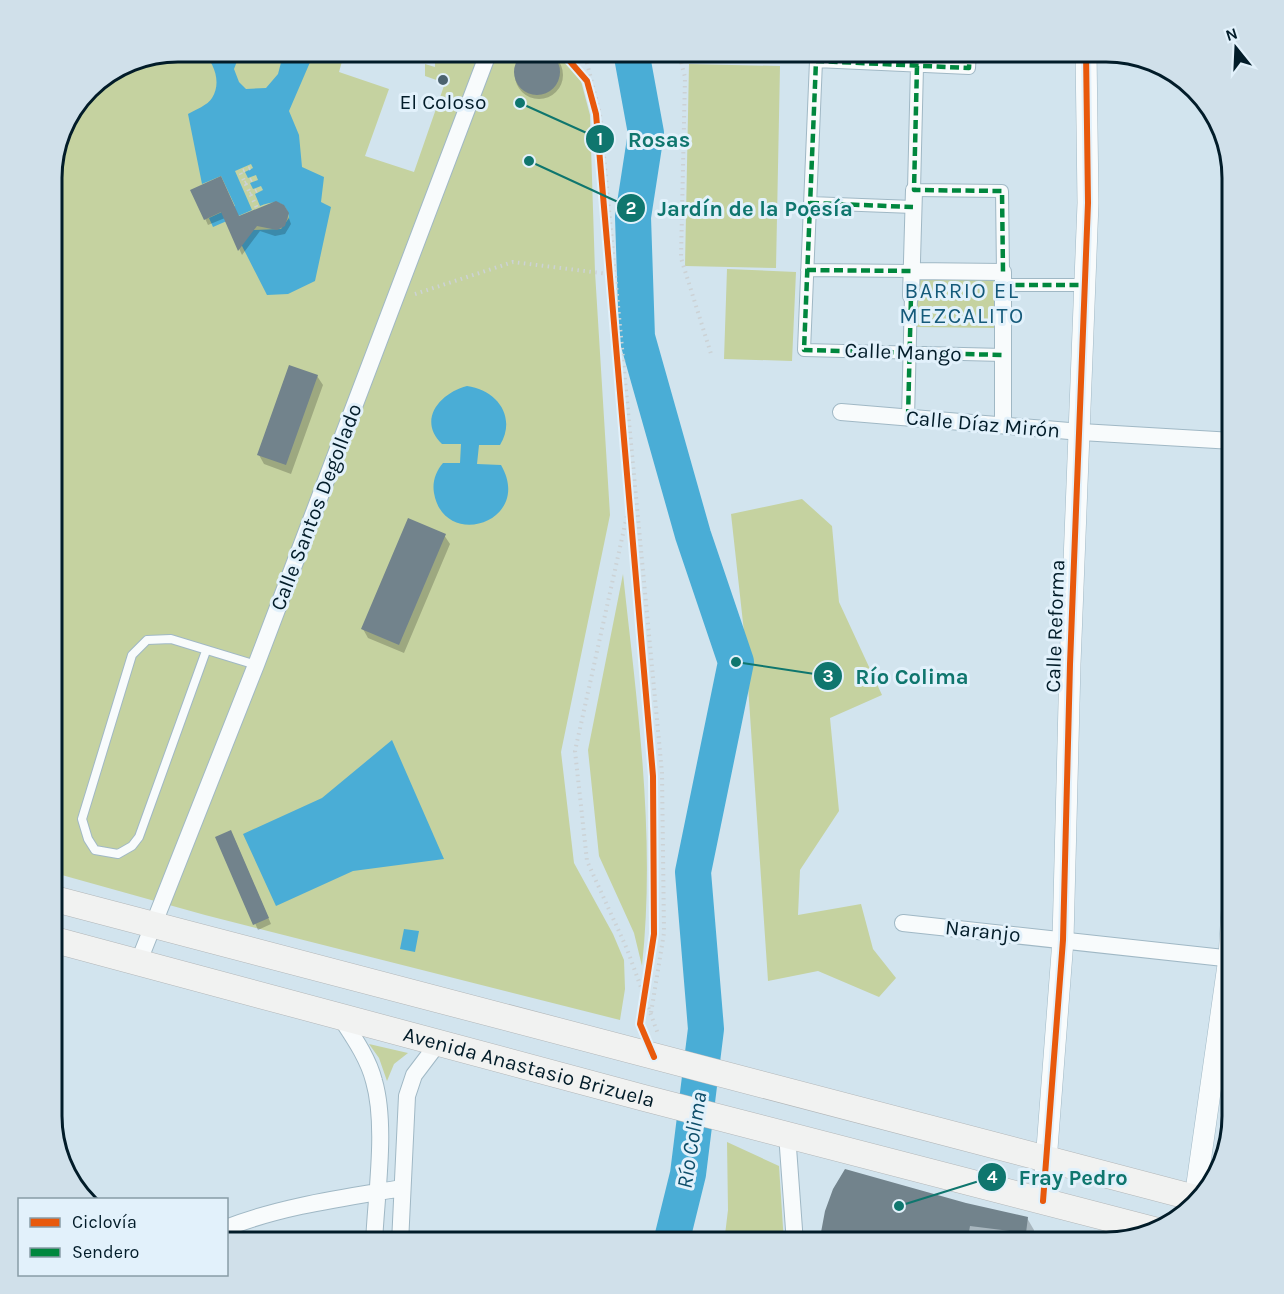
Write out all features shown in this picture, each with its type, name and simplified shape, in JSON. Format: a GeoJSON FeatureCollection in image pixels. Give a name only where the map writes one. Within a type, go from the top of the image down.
{"type":"FeatureCollection","features":[{"type":"Feature","properties":{"kind":"main road","name":"Avenida Anastasio Brizuela"},"geometry":{"type":"LineString","coordinates":[[62,901],[657,1049],[769,1088],[1046,1159]]}},
{"type":"Feature","properties":{"kind":"main road","name":"Avenida Anastasio Brizuela"},"geometry":{"type":"LineString","coordinates":[[62,942],[644,1098],[1142,1227]]}},
{"type":"Feature","properties":{"kind":"main road"},"geometry":{"type":"LineString","coordinates":[[1046,1159],[1187,1199]]}},
{"type":"Feature","properties":{"kind":"street","name":"Calle Santos Degollado"},"geometry":{"type":"LineString","coordinates":[[139,961],[256,665],[485,62]]}},
{"type":"Feature","properties":{"kind":"street"},"geometry":{"type":"LineString","coordinates":[[816,62],[807,270],[912,271],[1086,285]]}},
{"type":"Feature","properties":{"kind":"street"},"geometry":{"type":"LineString","coordinates":[[836,62],[969,68],[969,62]]}},
{"type":"Feature","properties":{"kind":"street","name":"Calle Reforma"},"geometry":{"type":"LineString","coordinates":[[1043,1201],[1063,940],[1070,664],[1086,285],[1088,203],[1086,62]]}},
{"type":"Feature","properties":{"kind":"street"},"geometry":{"type":"LineString","coordinates":[[908,418],[917,66]]}},
{"type":"Feature","properties":{"kind":"street"},"geometry":{"type":"LineString","coordinates":[[810,203],[913,199],[1002,191],[1003,426]]}},
{"type":"Feature","properties":{"kind":"street","name":"Calle Mango"},"geometry":{"type":"LineString","coordinates":[[807,270],[804,350],[1003,355]]}},
{"type":"Feature","properties":{"kind":"street","name":"Calle Díaz Mirón"},"geometry":{"type":"LineString","coordinates":[[841,412],[1081,432],[1222,440]]}},
{"type":"Feature","properties":{"kind":"street","name":"Naranjo"},"geometry":{"type":"LineString","coordinates":[[903,922],[1222,958]]}},
{"type":"Feature","properties":{"kind":"street"},"geometry":{"type":"LineString","coordinates":[[339,1015],[360,1048],[374,1080],[380,1122],[374,1232]]}},
{"type":"Feature","properties":{"kind":"street"},"geometry":{"type":"LineString","coordinates":[[1198,1188],[1222,1021]]}},
{"type":"Feature","properties":{"kind":"street"},"geometry":{"type":"LineString","coordinates":[[400,1232],[407,1096],[414,1075],[439,1042]]}},
{"type":"Feature","properties":{"kind":"street"},"geometry":{"type":"LineString","coordinates":[[777,1131],[793,1232]]}},
{"type":"Feature","properties":{"kind":"street"},"geometry":{"type":"LineString","coordinates":[[228,1227],[248,1219],[290,1209],[402,1188]]}},
{"type":"Feature","properties":{"kind":"lane"},"geometry":{"type":"LineString","coordinates":[[206,651],[139,837],[132,846],[118,854],[95,850],[88,840],[82,819],[132,655],[147,640],[171,639],[256,665]]}},
{"type":"Feature","properties":{"kind":"path"},"geometry":{"type":"LineString","coordinates":[[587,62],[600,114],[645,682]]}},
{"type":"Feature","properties":{"kind":"path"},"geometry":{"type":"LineString","coordinates":[[681,62],[685,77],[681,258],[712,357]]}},
{"type":"Feature","properties":{"kind":"path"},"geometry":{"type":"LineString","coordinates":[[583,77],[587,81],[596,114],[662,773],[664,933],[651,1013]]}},
{"type":"Feature","properties":{"kind":"path"},"geometry":{"type":"LineString","coordinates":[[250,168],[240,172],[256,208]]}},
{"type":"Feature","properties":{"kind":"path"},"geometry":{"type":"LineString","coordinates":[[245,183],[255,178]]}},
{"type":"Feature","properties":{"kind":"path"},"geometry":{"type":"LineString","coordinates":[[250,194],[260,189]]}},
{"type":"Feature","properties":{"kind":"path"},"geometry":{"type":"LineString","coordinates":[[410,296],[513,262],[613,275]]}},
{"type":"Feature","properties":{"kind":"path"},"geometry":{"type":"LineString","coordinates":[[634,487],[575,751],[587,861],[627,949],[651,1013],[657,1049]]}},
{"type":"Feature","properties":{"kind":"path"},"geometry":{"type":"LineString","coordinates":[[641,1015],[647,975]]}},
{"type":"Feature","properties":{"kind":"green space"},"geometry":{"type":"Polygon","coordinates":[[[162,62],[342,62],[339,72],[389,89],[365,156],[414,172],[445,83],[425,76],[425,64],[435,67],[435,62],[576,62],[590,115],[595,272],[610,515],[561,752],[574,863],[613,934],[624,960],[625,989],[620,1020],[205,915],[62,875],[62,170],[70,133],[90,101],[107,85],[133,70],[148,65],[162,62]]]}},
{"type":"Feature","properties":{"kind":"green space"},"geometry":{"type":"Polygon","coordinates":[[[689,64],[780,66],[776,268],[685,266],[689,64]]]}},
{"type":"Feature","properties":{"kind":"green space"},"geometry":{"type":"Polygon","coordinates":[[[727,269],[796,272],[792,361],[724,359],[727,269]]]}},
{"type":"Feature","properties":{"kind":"green space"},"geometry":{"type":"Polygon","coordinates":[[[916,277],[997,278],[996,328],[915,327],[916,277]]]}},
{"type":"Feature","properties":{"kind":"green space"},"geometry":{"type":"Polygon","coordinates":[[[802,499],[832,526],[839,602],[882,695],[830,718],[839,811],[800,870],[798,915],[861,904],[873,949],[896,978],[879,997],[818,971],[768,981],[745,641],[731,514],[802,499]]]}},
{"type":"Feature","properties":{"kind":"green space"},"geometry":{"type":"Polygon","coordinates":[[[623,574],[639,721],[646,819],[646,917],[642,966],[634,933],[599,856],[588,750],[623,574]]]}},
{"type":"Feature","properties":{"kind":"green space"},"geometry":{"type":"Polygon","coordinates":[[[369,1044],[408,1053],[394,1064],[387,1081],[379,1058],[369,1044]]]}},
{"type":"Feature","properties":{"kind":"green space"},"geometry":{"type":"Polygon","coordinates":[[[727,1142],[779,1166],[783,1232],[725,1232],[728,1210],[727,1142]]]}},
{"type":"Feature","properties":{"kind":"water"},"geometry":{"type":"Polygon","coordinates":[[[210,62],[237,62],[234,69],[239,82],[246,89],[266,88],[278,74],[281,62],[310,62],[289,111],[299,135],[302,167],[324,177],[321,202],[331,207],[315,281],[288,294],[267,295],[241,244],[253,230],[281,229],[289,218],[286,208],[279,203],[260,206],[255,194],[263,190],[261,186],[253,189],[250,183],[258,180],[256,175],[248,178],[245,172],[253,168],[251,164],[235,171],[252,210],[213,227],[209,218],[235,206],[221,176],[202,184],[188,114],[210,101],[215,92],[216,79],[210,62]]]}},
{"type":"Feature","properties":{"kind":"water"},"geometry":{"type":"Polygon","coordinates":[[[467,386],[487,393],[495,399],[505,415],[505,435],[500,445],[479,445],[477,464],[501,465],[508,485],[506,502],[497,514],[484,522],[468,525],[453,521],[441,511],[434,493],[435,477],[443,463],[460,463],[461,444],[442,444],[432,426],[432,417],[441,401],[467,386]]]}},
{"type":"Feature","properties":{"kind":"water"},"geometry":{"type":"Polygon","coordinates":[[[392,740],[444,859],[353,871],[276,906],[243,834],[322,798],[392,740]]]}},
{"type":"Feature","properties":{"kind":"water"},"geometry":{"type":"Polygon","coordinates":[[[404,929],[419,931],[415,952],[400,949],[404,929]]]}},
{"type":"Feature","properties":{"kind":"building"},"geometry":{"type":"Polygon","coordinates":[[[517,62],[558,63],[560,72],[558,81],[546,93],[537,95],[528,93],[516,81],[514,72],[517,62]]]}},
{"type":"Feature","properties":{"kind":"building"},"geometry":{"type":"Polygon","coordinates":[[[221,176],[239,216],[276,201],[284,205],[289,213],[285,226],[277,230],[257,226],[238,251],[221,212],[204,220],[190,190],[221,176]]]}},
{"type":"Feature","properties":{"kind":"building"},"geometry":{"type":"Polygon","coordinates":[[[289,365],[318,375],[286,465],[257,455],[289,365]]]}},
{"type":"Feature","properties":{"kind":"building"},"geometry":{"type":"Polygon","coordinates":[[[408,518],[446,534],[399,645],[361,629],[408,518]]]}},
{"type":"Feature","properties":{"kind":"building"},"geometry":{"type":"Polygon","coordinates":[[[231,830],[269,918],[253,925],[215,837],[231,830]]]}},
{"type":"Feature","properties":{"kind":"building"},"geometry":{"type":"Polygon","coordinates":[[[845,1169],[966,1203],[1028,1217],[1026,1232],[970,1226],[969,1232],[821,1232],[825,1211],[833,1189],[845,1169]]]}},
{"type":"Feature","properties":{"kind":"waterway","name":"Río Colima"},"geometry":{"type":"LineString","coordinates":[[633,62],[646,133],[633,217],[637,337],[693,535],[736,662],[693,872],[706,1029],[688,1174],[674,1232]]}},
{"type":"Feature","properties":{"kind":"marked path"},"geometry":{"type":"LineString","coordinates":[[816,62],[804,350],[1003,355]]}},
{"type":"Feature","properties":{"kind":"marked path"},"geometry":{"type":"LineString","coordinates":[[838,62],[969,68],[969,62]]}},
{"type":"Feature","properties":{"kind":"marked path"},"geometry":{"type":"LineString","coordinates":[[917,66],[914,190],[1002,191],[1003,272]]}},
{"type":"Feature","properties":{"kind":"marked path"},"geometry":{"type":"LineString","coordinates":[[810,203],[913,207]]}},
{"type":"Feature","properties":{"kind":"marked path"},"geometry":{"type":"LineString","coordinates":[[807,270],[912,271]]}},
{"type":"Feature","properties":{"kind":"marked path"},"geometry":{"type":"LineString","coordinates":[[1002,285],[1086,285]]}},
{"type":"Feature","properties":{"kind":"marked path"},"geometry":{"type":"LineString","coordinates":[[908,418],[911,296]]}},
{"type":"Feature","properties":{"kind":"cycle path"},"geometry":{"type":"LineString","coordinates":[[571,62],[587,81],[596,114],[653,776],[654,934],[640,1024],[654,1057]]}},
{"type":"Feature","properties":{"kind":"cycle path"},"geometry":{"type":"LineString","coordinates":[[1043,1201],[1063,940],[1070,664],[1088,203],[1086,62]]}},
{"type":"Feature","properties":{"kind":"place","name":"El Coloso"},"geometry":{"type":"Point","coordinates":[443,80]}},
{"type":"Feature","properties":{"kind":"place","name":"Rosas"},"geometry":{"type":"Point","coordinates":[520,103]}},
{"type":"Feature","properties":{"kind":"place","name":"Jardín de la Poesía"},"geometry":{"type":"Point","coordinates":[529,161]}},
{"type":"Feature","properties":{"kind":"place","name":"Río Colima"},"geometry":{"type":"Point","coordinates":[736,662]}},
{"type":"Feature","properties":{"kind":"place","name":"Fray Pedro"},"geometry":{"type":"Point","coordinates":[899,1206]}},
{"type":"Feature","properties":{"kind":"district","name":"BARRIO EL MEZCALITO"},"geometry":{"type":"Point","coordinates":[962,302]}}]}
